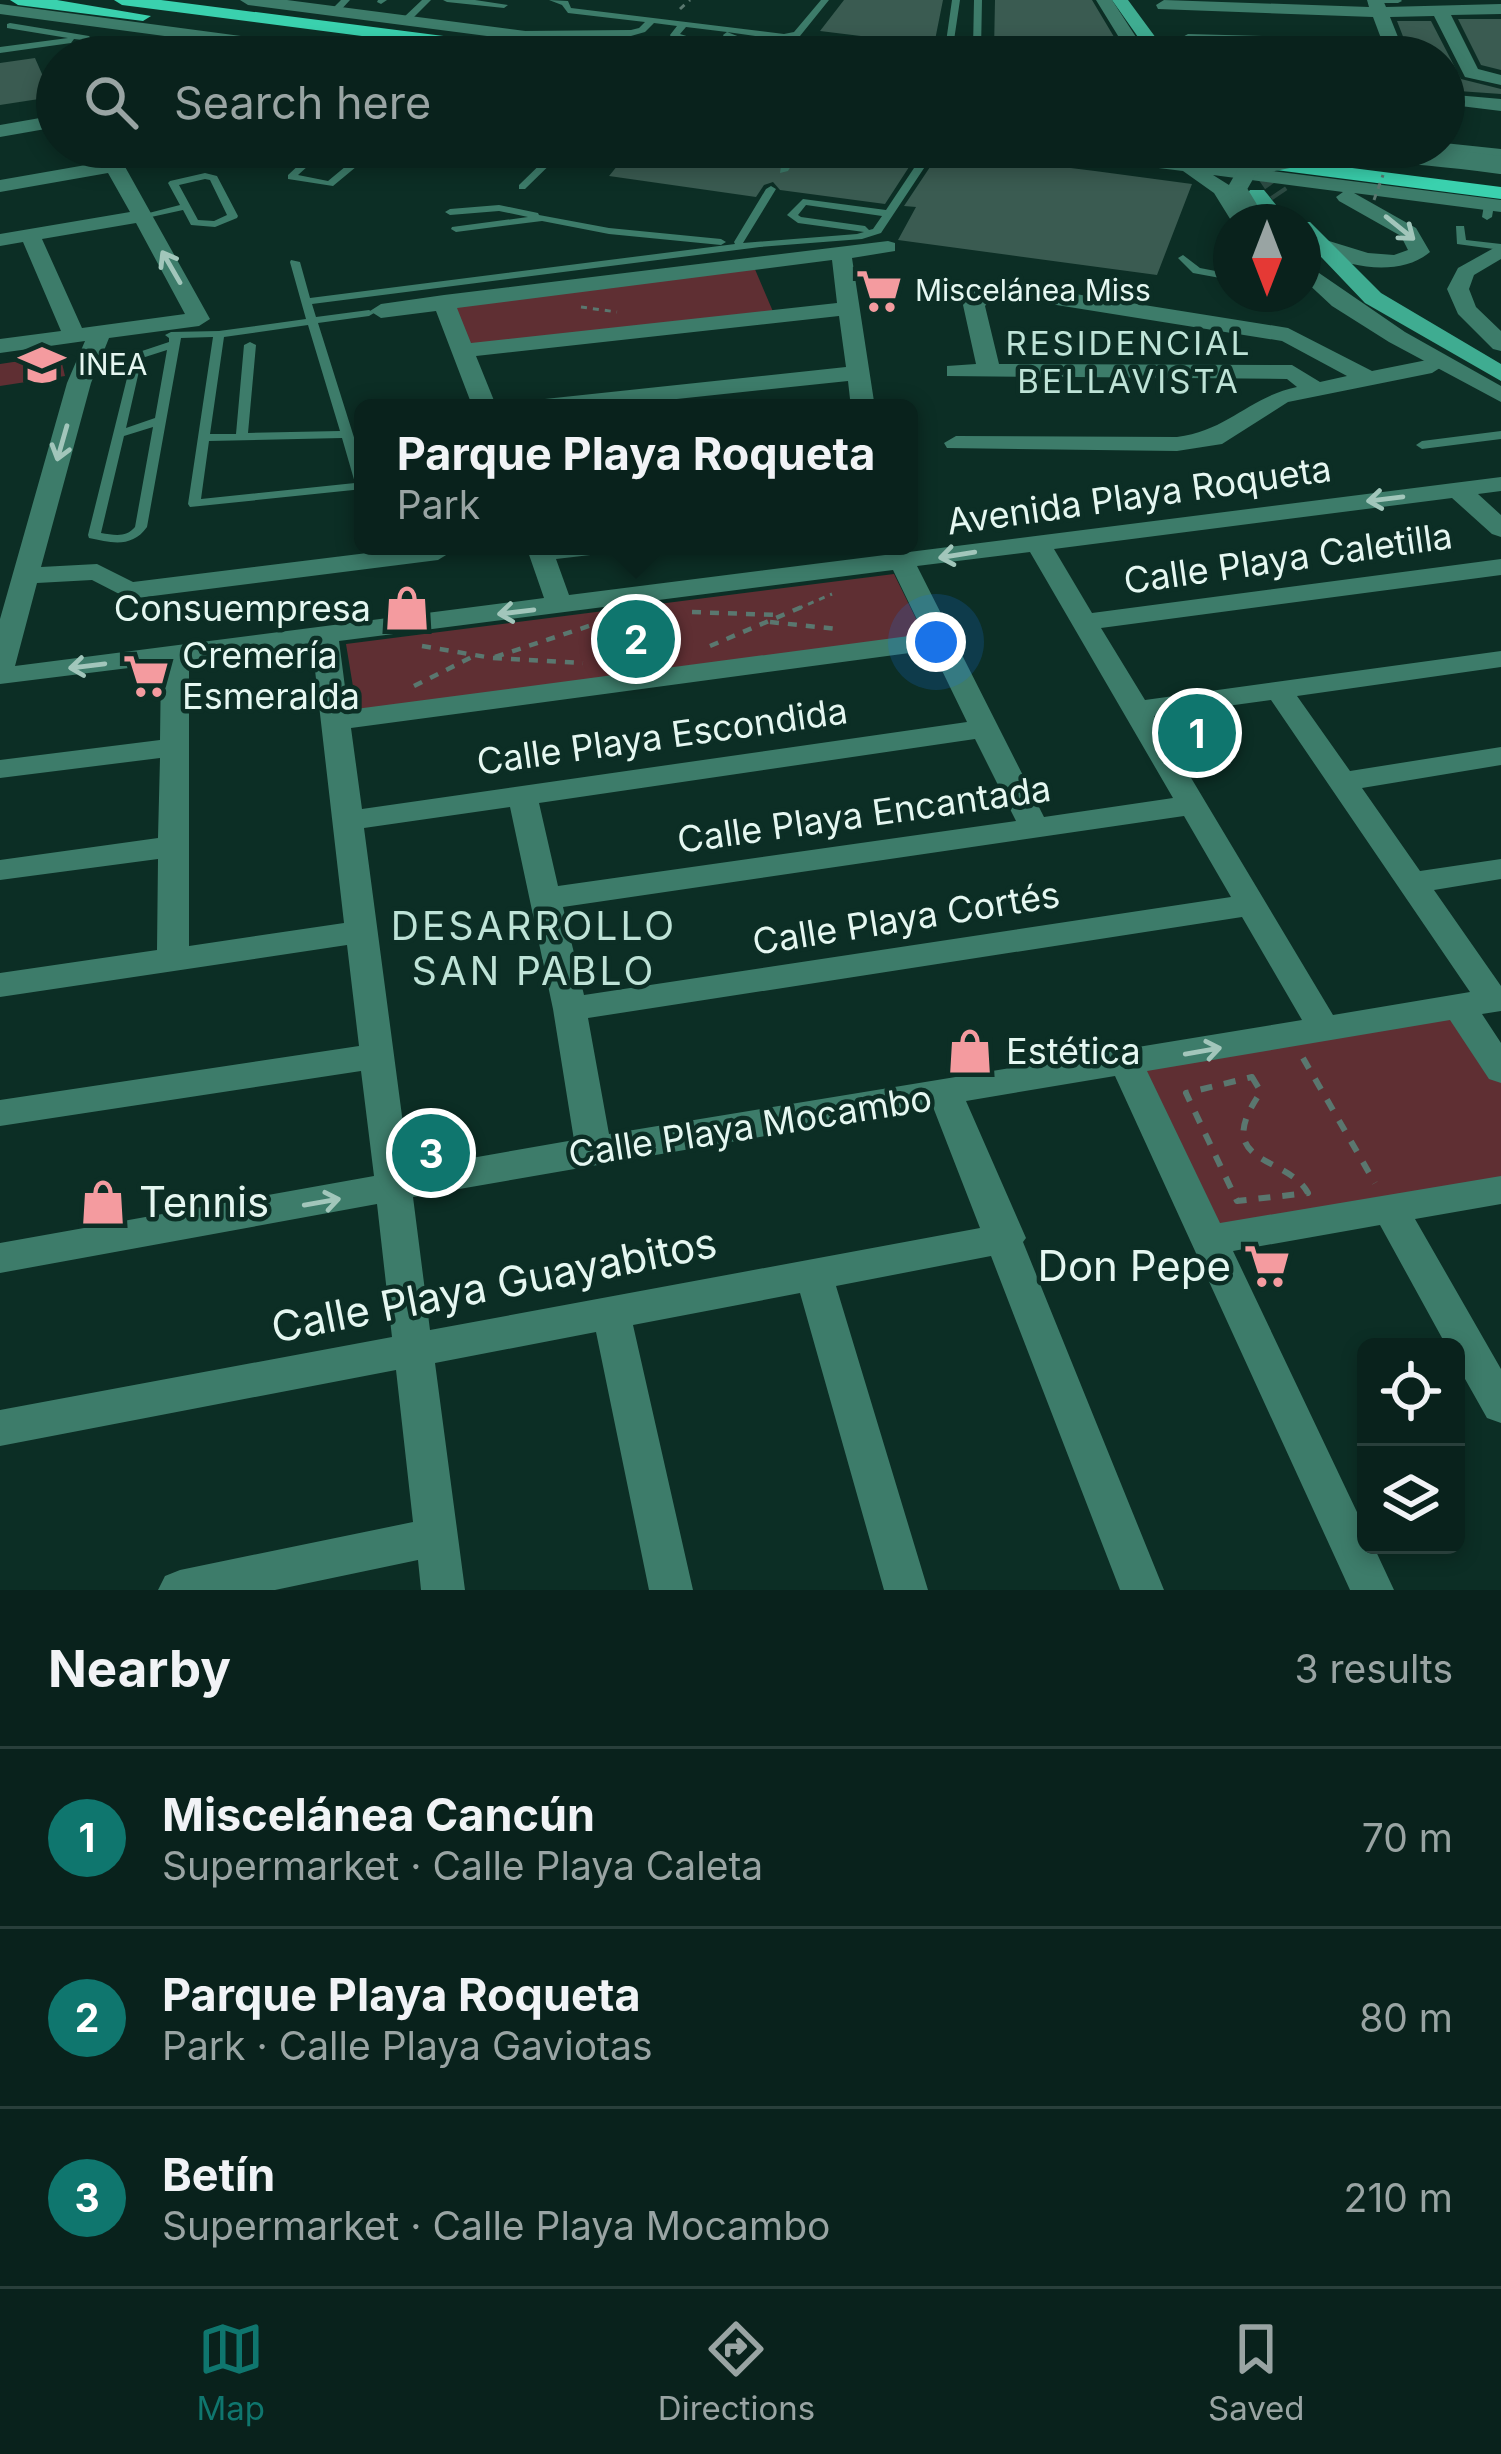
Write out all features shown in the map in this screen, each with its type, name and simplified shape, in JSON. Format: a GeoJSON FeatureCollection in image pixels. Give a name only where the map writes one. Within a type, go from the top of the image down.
{"type":"FeatureCollection","features":[{"type":"Feature","properties":{"kind":"main road"},"geometry":{"type":"LineString","coordinates":[[18,0],[294,36]]}},
{"type":"Feature","properties":{"kind":"main road"},"geometry":{"type":"LineString","coordinates":[[122,0],[403,36]]}},
{"type":"Feature","properties":{"kind":"main road"},"geometry":{"type":"LineString","coordinates":[[1120,0],[1146,36]]}},
{"type":"Feature","properties":{"kind":"main road"},"geometry":{"type":"LineString","coordinates":[[1144,0],[1176,36]]}},
{"type":"Feature","properties":{"kind":"main road"},"geometry":{"type":"LineString","coordinates":[[1272,168],[1495,205]]}},
{"type":"Feature","properties":{"kind":"main road"},"geometry":{"type":"LineString","coordinates":[[1424,168],[1501,178]]}},
{"type":"Feature","properties":{"kind":"main road"},"geometry":{"type":"LineString","coordinates":[[1277,190],[1278,204]]}},
{"type":"Feature","properties":{"kind":"main road"},"geometry":{"type":"LineString","coordinates":[[1277,190],[1286,204]]}},
{"type":"Feature","properties":{"kind":"main road"},"geometry":{"type":"LineString","coordinates":[[1321,249],[1372,298],[1501,374]]}},
{"type":"Feature","properties":{"kind":"main road"},"geometry":{"type":"LineString","coordinates":[[1321,256],[1354,301],[1501,386]]}},
{"type":"Feature","properties":{"kind":"street"},"geometry":{"type":"LineString","coordinates":[[248,0],[334,5],[527,36]]}},
{"type":"Feature","properties":{"kind":"street"},"geometry":{"type":"LineString","coordinates":[[1104,0],[1127,36]]}},
{"type":"Feature","properties":{"kind":"street"},"geometry":{"type":"LineString","coordinates":[[1180,36],[1162,3],[1377,4],[1441,10],[1488,6]]}},
{"type":"Feature","properties":{"kind":"street"},"geometry":{"type":"LineString","coordinates":[[1377,4],[1389,36]]}},
{"type":"Feature","properties":{"kind":"street"},"geometry":{"type":"LineString","coordinates":[[1324,5],[1332,36]]}},
{"type":"Feature","properties":{"kind":"street"},"geometry":{"type":"LineString","coordinates":[[1441,10],[1456,36]]}},
{"type":"Feature","properties":{"kind":"street"},"geometry":{"type":"LineString","coordinates":[[3,22],[191,36]]}},
{"type":"Feature","properties":{"kind":"street"},"geometry":{"type":"LineString","coordinates":[[1453,30],[1477,30]]}},
{"type":"Feature","properties":{"kind":"street"},"geometry":{"type":"LineString","coordinates":[[1465,57],[1472,73],[1501,80]]}},
{"type":"Feature","properties":{"kind":"street"},"geometry":{"type":"LineString","coordinates":[[1465,101],[1501,105]]}},
{"type":"Feature","properties":{"kind":"street"},"geometry":{"type":"LineString","coordinates":[[1,129],[36,125]]}},
{"type":"Feature","properties":{"kind":"street"},"geometry":{"type":"LineString","coordinates":[[1465,151],[1501,155]]}},
{"type":"Feature","properties":{"kind":"street"},"geometry":{"type":"LineString","coordinates":[[1465,162],[1501,165]]}},
{"type":"Feature","properties":{"kind":"street"},"geometry":{"type":"LineString","coordinates":[[0,186],[65,168]]}},
{"type":"Feature","properties":{"kind":"street"},"geometry":{"type":"LineString","coordinates":[[0,346],[87,333],[170,336],[199,319],[116,168]]}},
{"type":"Feature","properties":{"kind":"street"},"geometry":{"type":"LineString","coordinates":[[1184,168],[1222,190],[1231,204]]}},
{"type":"Feature","properties":{"kind":"street"},"geometry":{"type":"LineString","coordinates":[[1189,168],[1387,216],[1408,232],[1420,252],[1383,261],[1321,240]]}},
{"type":"Feature","properties":{"kind":"street"},"geometry":{"type":"LineString","coordinates":[[1246,204],[1237,189],[1250,168]]}},
{"type":"Feature","properties":{"kind":"street"},"geometry":{"type":"LineString","coordinates":[[1277,190],[1465,208],[1495,205]]}},
{"type":"Feature","properties":{"kind":"street"},"geometry":{"type":"LineString","coordinates":[[0,240],[142,216]]}},
{"type":"Feature","properties":{"kind":"street"},"geometry":{"type":"LineString","coordinates":[[0,672],[79,383],[87,333],[30,235]]}},
{"type":"Feature","properties":{"kind":"street"},"geometry":{"type":"LineString","coordinates":[[375,312],[841,253],[882,239]]}},
{"type":"Feature","properties":{"kind":"street"},"geometry":{"type":"LineString","coordinates":[[1492,246],[1466,272],[1458,289],[1466,309],[1501,344]]}},
{"type":"Feature","properties":{"kind":"street"},"geometry":{"type":"LineString","coordinates":[[841,253],[862,399]]}},
{"type":"Feature","properties":{"kind":"street"},"geometry":{"type":"LineString","coordinates":[[1321,282],[1359,313],[1501,399]]}},
{"type":"Feature","properties":{"kind":"street"},"geometry":{"type":"LineString","coordinates":[[989,371],[974,304],[988,289],[1266,330],[1322,353],[1367,379]]}},
{"type":"Feature","properties":{"kind":"street"},"geometry":{"type":"LineString","coordinates":[[1321,295],[1432,366],[1501,399]]}},
{"type":"Feature","properties":{"kind":"street"},"geometry":{"type":"LineString","coordinates":[[444,302],[482,399]]}},
{"type":"Feature","properties":{"kind":"street"},"geometry":{"type":"LineString","coordinates":[[463,351],[849,308]]}},
{"type":"Feature","properties":{"kind":"street"},"geometry":{"type":"LineString","coordinates":[[956,371],[1292,372],[1322,353]]}},
{"type":"Feature","properties":{"kind":"street"},"geometry":{"type":"LineString","coordinates":[[956,443],[1177,444],[1214,439],[1281,397],[1432,366]]}},
{"type":"Feature","properties":{"kind":"street"},"geometry":{"type":"LineString","coordinates":[[1292,372],[1312,388]]}},
{"type":"Feature","properties":{"kind":"street"},"geometry":{"type":"LineString","coordinates":[[614,399],[858,374]]}},
{"type":"Feature","properties":{"kind":"street","name":"Avenida Playa Roqueta"},"geometry":{"type":"LineString","coordinates":[[0,672],[560,607],[889,559],[1501,484]]}},
{"type":"Feature","properties":{"kind":"street"},"geometry":{"type":"LineString","coordinates":[[1457,490],[1501,530]]}},
{"type":"Feature","properties":{"kind":"street"},"geometry":{"type":"LineString","coordinates":[[1037,542],[1255,904],[1308,1034]]}},
{"type":"Feature","properties":{"kind":"street"},"geometry":{"type":"LineString","coordinates":[[25,576],[97,572],[129,591],[414,555]]}},
{"type":"Feature","properties":{"kind":"street"},"geometry":{"type":"LineString","coordinates":[[543,555],[560,607]]}},
{"type":"Feature","properties":{"kind":"street"},"geometry":{"type":"LineString","coordinates":[[889,559],[944,640],[1035,829]]}},
{"type":"Feature","properties":{"kind":"street","name":"Calle Playa Caletilla"},"geometry":{"type":"LineString","coordinates":[[1084,622],[1501,566]]}},
{"type":"Feature","properties":{"kind":"street"},"geometry":{"type":"LineString","coordinates":[[325,636],[443,1590]]}},
{"type":"Feature","properties":{"kind":"street"},"geometry":{"type":"LineString","coordinates":[[335,721],[944,640]]}},
{"type":"Feature","properties":{"kind":"street"},"geometry":{"type":"LineString","coordinates":[[173,960],[175,655]]}},
{"type":"Feature","properties":{"kind":"street"},"geometry":{"type":"LineString","coordinates":[[1136,710],[1501,659]]}},
{"type":"Feature","properties":{"kind":"street"},"geometry":{"type":"LineString","coordinates":[[1278,690],[1412,883],[1485,1002],[1501,1070]]}},
{"type":"Feature","properties":{"kind":"street","name":"Calle Playa Escondida"},"geometry":{"type":"LineString","coordinates":[[347,821],[987,728]]}},
{"type":"Feature","properties":{"kind":"street"},"geometry":{"type":"LineString","coordinates":[[0,770],[176,747]]}},
{"type":"Feature","properties":{"kind":"street"},"geometry":{"type":"LineString","coordinates":[[1342,782],[1501,756]]}},
{"type":"Feature","properties":{"kind":"street"},"geometry":{"type":"LineString","coordinates":[[522,795],[570,1009],[594,1150]]}},
{"type":"Feature","properties":{"kind":"street","name":"Calle Playa Encantada"},"geometry":{"type":"LineString","coordinates":[[546,899],[1193,806]]}},
{"type":"Feature","properties":{"kind":"street"},"geometry":{"type":"LineString","coordinates":[[0,870],[177,846]]}},
{"type":"Feature","properties":{"kind":"street"},"geometry":{"type":"LineString","coordinates":[[1412,883],[1501,869]]}},
{"type":"Feature","properties":{"kind":"street","name":"Calle Playa Cortés"},"geometry":{"type":"LineString","coordinates":[[570,1009],[1255,904]]}},
{"type":"Feature","properties":{"kind":"street"},"geometry":{"type":"LineString","coordinates":[[0,985],[359,932]]}},
{"type":"Feature","properties":{"kind":"street","name":"Calle Playa Mocambo"},"geometry":{"type":"LineString","coordinates":[[0,1258],[594,1150],[1485,1002]]}},
{"type":"Feature","properties":{"kind":"street"},"geometry":{"type":"LineString","coordinates":[[0,1113],[376,1056]]}},
{"type":"Feature","properties":{"kind":"street"},"geometry":{"type":"LineString","coordinates":[[1127,1064],[1372,1590]]}},
{"type":"Feature","properties":{"kind":"street"},"geometry":{"type":"LineString","coordinates":[[946,1094],[1007,1238],[1142,1590]]}},
{"type":"Feature","properties":{"kind":"street"},"geometry":{"type":"LineString","coordinates":[[1209,1240],[1501,1190]]}},
{"type":"Feature","properties":{"kind":"street"},"geometry":{"type":"LineString","coordinates":[[1390,1209],[1501,1406]]}},
{"type":"Feature","properties":{"kind":"street","name":"Calle Playa Guayabitos"},"geometry":{"type":"LineString","coordinates":[[0,1428],[1007,1238]]}},
{"type":"Feature","properties":{"kind":"street"},"geometry":{"type":"LineString","coordinates":[[814,1275],[907,1590]]}},
{"type":"Feature","properties":{"kind":"street"},"geometry":{"type":"LineString","coordinates":[[611,1312],[671,1590]]}},
{"type":"Feature","properties":{"kind":"street"},"geometry":{"type":"LineString","coordinates":[[180,1590],[439,1536]]}},
{"type":"Feature","properties":{"kind":"lane"},"geometry":{"type":"LineString","coordinates":[[406,20],[427,0]]}},
{"type":"Feature","properties":{"kind":"lane"},"geometry":{"type":"LineString","coordinates":[[447,0],[506,3]]}},
{"type":"Feature","properties":{"kind":"lane"},"geometry":{"type":"LineString","coordinates":[[553,0],[566,3],[568,10],[784,36]]}},
{"type":"Feature","properties":{"kind":"lane"},"geometry":{"type":"LineString","coordinates":[[794,36],[825,0]]}},
{"type":"Feature","properties":{"kind":"lane"},"geometry":{"type":"LineString","coordinates":[[952,36],[956,0]]}},
{"type":"Feature","properties":{"kind":"lane"},"geometry":{"type":"LineString","coordinates":[[977,36],[978,0]]}},
{"type":"Feature","properties":{"kind":"lane"},"geometry":{"type":"LineString","coordinates":[[1377,4],[1398,1]]}},
{"type":"Feature","properties":{"kind":"lane"},"geometry":{"type":"LineString","coordinates":[[461,13],[471,2]]}},
{"type":"Feature","properties":{"kind":"lane"},"geometry":{"type":"LineString","coordinates":[[495,16],[506,3]]}},
{"type":"Feature","properties":{"kind":"lane"},"geometry":{"type":"LineString","coordinates":[[512,34],[631,32],[642,30],[652,20]]}},
{"type":"Feature","properties":{"kind":"lane"},"geometry":{"type":"LineString","coordinates":[[3,22],[76,36]]}},
{"type":"Feature","properties":{"kind":"lane"},"geometry":{"type":"LineString","coordinates":[[676,36],[684,24]]}},
{"type":"Feature","properties":{"kind":"lane"},"geometry":{"type":"LineString","coordinates":[[721,29],[735,36]]}},
{"type":"Feature","properties":{"kind":"lane"},"geometry":{"type":"LineString","coordinates":[[0,50],[36,45]]}},
{"type":"Feature","properties":{"kind":"lane"},"geometry":{"type":"LineString","coordinates":[[301,168],[291,177],[330,184],[349,168]]}},
{"type":"Feature","properties":{"kind":"lane"},"geometry":{"type":"LineString","coordinates":[[522,187],[541,168]]}},
{"type":"Feature","properties":{"kind":"lane"},"geometry":{"type":"LineString","coordinates":[[882,239],[890,214],[920,168]]}},
{"type":"Feature","properties":{"kind":"lane"},"geometry":{"type":"LineString","coordinates":[[205,176],[214,178],[233,216],[204,225],[195,223],[184,208],[173,183],[205,176]]}},
{"type":"Feature","properties":{"kind":"lane"},"geometry":{"type":"LineString","coordinates":[[739,242],[771,189]]}},
{"type":"Feature","properties":{"kind":"lane"},"geometry":{"type":"LineString","coordinates":[[882,239],[792,215],[803,202],[890,214]]}},
{"type":"Feature","properties":{"kind":"lane"},"geometry":{"type":"LineString","coordinates":[[142,216],[184,208]]}},
{"type":"Feature","properties":{"kind":"lane"},"geometry":{"type":"LineString","coordinates":[[450,212],[499,208],[609,230],[760,244]]}},
{"type":"Feature","properties":{"kind":"lane"},"geometry":{"type":"LineString","coordinates":[[456,229],[542,218]]}},
{"type":"Feature","properties":{"kind":"lane"},"geometry":{"type":"LineString","coordinates":[[1460,228],[1461,242],[1492,246]]}},
{"type":"Feature","properties":{"kind":"lane"},"geometry":{"type":"LineString","coordinates":[[306,302],[760,244],[882,239]]}},
{"type":"Feature","properties":{"kind":"lane"},"geometry":{"type":"LineString","coordinates":[[1183,258],[1197,271],[1213,274]]}},
{"type":"Feature","properties":{"kind":"lane"},"geometry":{"type":"LineString","coordinates":[[295,262],[354,459]]}},
{"type":"Feature","properties":{"kind":"lane"},"geometry":{"type":"LineString","coordinates":[[170,336],[161,420],[141,526],[135,535],[105,540],[94,536],[137,356],[170,336],[219,334],[375,312]]}},
{"type":"Feature","properties":{"kind":"lane"},"geometry":{"type":"LineString","coordinates":[[219,334],[194,504],[354,488]]}},
{"type":"Feature","properties":{"kind":"lane"},"geometry":{"type":"LineString","coordinates":[[242,437],[250,345]]}},
{"type":"Feature","properties":{"kind":"lane"},"geometry":{"type":"LineString","coordinates":[[118,434],[161,420]]}},
{"type":"Feature","properties":{"kind":"lane"},"geometry":{"type":"LineString","coordinates":[[206,438],[345,434]]}},
{"type":"Feature","properties":{"kind":"lane"},"geometry":{"type":"LineString","coordinates":[[1422,445],[1501,435]]}},
{"type":"Feature","properties":{"kind":"path"},"geometry":{"type":"LineString","coordinates":[[1374,200],[1385,168]]}},
{"type":"Feature","properties":{"kind":"path"},"geometry":{"type":"LineString","coordinates":[[600,303],[593,310],[572,316],[617,312],[593,310],[581,307],[610,299]]}},
{"type":"Feature","properties":{"kind":"path"},"geometry":{"type":"LineString","coordinates":[[567,304],[589,301]]}},
{"type":"Feature","properties":{"kind":"path"},"geometry":{"type":"LineString","coordinates":[[603,320],[622,318]]}},
{"type":"Feature","properties":{"kind":"path"},"geometry":{"type":"LineString","coordinates":[[702,650],[843,589]]}},
{"type":"Feature","properties":{"kind":"path"},"geometry":{"type":"LineString","coordinates":[[691,612],[782,615]]}},
{"type":"Feature","properties":{"kind":"path"},"geometry":{"type":"LineString","coordinates":[[492,658],[610,620]]}},
{"type":"Feature","properties":{"kind":"path"},"geometry":{"type":"LineString","coordinates":[[412,644],[492,658],[587,664]]}},
{"type":"Feature","properties":{"kind":"path"},"geometry":{"type":"LineString","coordinates":[[1308,1034],[1390,1209]]}},
{"type":"Feature","properties":{"kind":"path"},"geometry":{"type":"LineString","coordinates":[[1252,1077],[1261,1092],[1245,1110],[1243,1132],[1249,1150],[1269,1170],[1300,1180],[1308,1192],[1237,1202],[1186,1093],[1252,1077]]}},
{"type":"Feature","properties":{"kind":"shaded area"},"geometry":{"type":"Polygon","coordinates":[[[754,267],[774,314],[472,349],[453,303],[754,267]]]}},
{"type":"Feature","properties":{"kind":"shaded area"},"geometry":{"type":"Polygon","coordinates":[[[60,355],[65,376],[0,386],[0,364],[60,355]]]}},
{"type":"Feature","properties":{"kind":"shaded area"},"geometry":{"type":"Polygon","coordinates":[[[894,574],[924,635],[357,711],[346,644],[894,574]]]}},
{"type":"Feature","properties":{"kind":"shaded area"},"geometry":{"type":"Polygon","coordinates":[[[1457,1013],[1501,1078],[1501,1184],[1212,1237],[1138,1069],[1457,1013]]]}},
{"type":"Feature","properties":{"kind":"building"},"geometry":{"type":"Polygon","coordinates":[[[844,0],[943,0],[936,36],[820,31],[844,0]]]}},
{"type":"Feature","properties":{"kind":"building"},"geometry":{"type":"Polygon","coordinates":[[[995,0],[1092,0],[1113,36],[994,36],[995,0]]]}},
{"type":"Feature","properties":{"kind":"building"},"geometry":{"type":"Polygon","coordinates":[[[1458,19],[1501,19],[1501,70],[1481,65],[1458,19]]]}},
{"type":"Feature","properties":{"kind":"building"},"geometry":{"type":"Polygon","coordinates":[[[1397,21],[1431,21],[1439,36],[1403,36],[1397,21]]]}},
{"type":"Feature","properties":{"kind":"building"},"geometry":{"type":"Polygon","coordinates":[[[35,58],[36,99],[0,105],[0,63],[35,58]]]}},
{"type":"Feature","properties":{"kind":"building"},"geometry":{"type":"Polygon","coordinates":[[[1465,80],[1501,89],[1501,94],[1465,91],[1465,80]]]}},
{"type":"Feature","properties":{"kind":"building"},"geometry":{"type":"Polygon","coordinates":[[[616,168],[908,168],[885,204],[780,190],[773,182],[764,185],[756,197],[609,176],[616,168]]]}},
{"type":"Feature","properties":{"kind":"building"},"geometry":{"type":"Polygon","coordinates":[[[929,168],[1066,168],[1192,184],[1157,275],[898,240],[916,207],[904,206],[929,168]]]}},
{"type":"Feature","properties":{"kind":"tunnel"},"geometry":{"type":"LineString","coordinates":[[1261,168],[1280,195]]}},
{"type":"Feature","properties":{"kind":"place","name":"Miscelánea Miss"},"geometry":{"type":"Point","coordinates":[879,291]}},
{"type":"Feature","properties":{"kind":"place","name":"INEA"},"geometry":{"type":"Point","coordinates":[42,365]}},
{"type":"Feature","properties":{"kind":"place","name":"Consuempresa"},"geometry":{"type":"Point","coordinates":[407,608]}},
{"type":"Feature","properties":{"kind":"place","name":"Parque Playa Roqueta"},"geometry":{"type":"Point","coordinates":[636,639]}},
{"type":"Feature","properties":{"kind":"place","name":"Cremería Esmeralda"},"geometry":{"type":"Point","coordinates":[146,676]}},
{"type":"Feature","properties":{"kind":"place","name":"Miscelánea Cancún"},"geometry":{"type":"Point","coordinates":[1197,733]}},
{"type":"Feature","properties":{"kind":"place","name":"Estética"},"geometry":{"type":"Point","coordinates":[970,1051]}},
{"type":"Feature","properties":{"kind":"place","name":"Betín"},"geometry":{"type":"Point","coordinates":[431,1153]}},
{"type":"Feature","properties":{"kind":"place","name":"Tennis"},"geometry":{"type":"Point","coordinates":[103,1202]}},
{"type":"Feature","properties":{"kind":"place","name":"Don Pepe"},"geometry":{"type":"Point","coordinates":[1267,1266]}},
{"type":"Feature","properties":{"kind":"district","name":"RESIDENCIAL BELLAVISTA"},"geometry":{"type":"Point","coordinates":[1129,362]}},
{"type":"Feature","properties":{"kind":"district","name":"DESARROLLO SAN PABLO"},"geometry":{"type":"Point","coordinates":[534,948]}}]}
